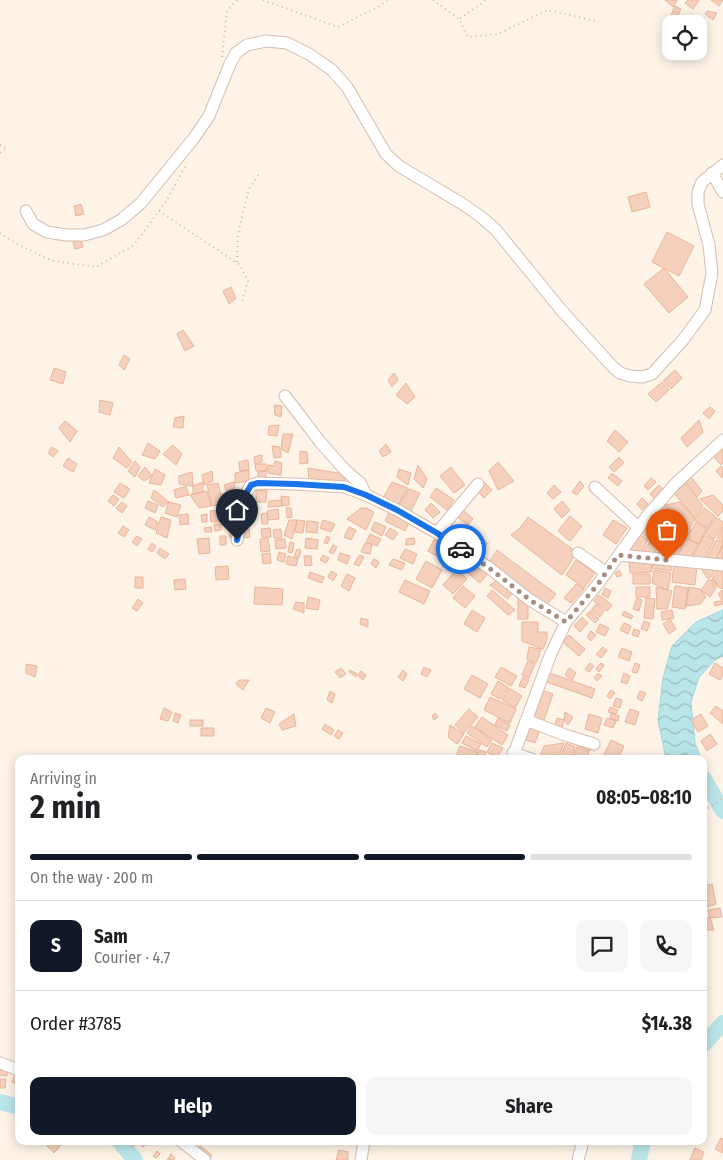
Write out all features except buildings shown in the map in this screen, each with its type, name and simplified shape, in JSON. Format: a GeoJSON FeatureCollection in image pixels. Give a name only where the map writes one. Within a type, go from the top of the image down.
{"type":"FeatureCollection","features":[{"type":"Feature","properties":{"kind":"street"},"geometry":{"type":"LineString","coordinates":[[26,211],[33,224],[47,232],[66,235],[84,235],[103,230],[121,220],[141,203],[194,138],[208,116],[236,53],[248,45],[266,41],[287,43],[309,54],[332,70],[347,87],[386,154],[399,166],[480,216],[496,230],[562,311],[612,366],[620,373],[642,377],[652,374],[705,310],[712,273],[709,245],[698,204],[698,192],[702,182],[723,165]]}},
{"type":"Feature","properties":{"kind":"street"},"geometry":{"type":"LineString","coordinates":[[712,173],[723,192]]}},
{"type":"Feature","properties":{"kind":"street"},"geometry":{"type":"LineString","coordinates":[[285,396],[321,443],[345,470],[360,483],[366,495]]}},
{"type":"Feature","properties":{"kind":"street"},"geometry":{"type":"LineString","coordinates":[[513,755],[550,656],[566,622],[606,573],[638,527],[675,484],[723,440]]}},
{"type":"Feature","properties":{"kind":"street"},"geometry":{"type":"LineString","coordinates":[[237,540],[247,492],[251,485],[258,483],[286,483],[344,487],[397,510],[437,533],[488,567],[530,600],[566,622]]}},
{"type":"Feature","properties":{"kind":"street"},"geometry":{"type":"LineString","coordinates":[[437,533],[478,484]]}},
{"type":"Feature","properties":{"kind":"street"},"geometry":{"type":"LineString","coordinates":[[595,487],[638,527]]}},
{"type":"Feature","properties":{"kind":"street"},"geometry":{"type":"LineString","coordinates":[[578,553],[606,573]]}},
{"type":"Feature","properties":{"kind":"street"},"geometry":{"type":"LineString","coordinates":[[618,555],[723,565]]}},
{"type":"Feature","properties":{"kind":"street"},"geometry":{"type":"LineString","coordinates":[[526,720],[594,744]]}},
{"type":"Feature","properties":{"kind":"street"},"geometry":{"type":"LineString","coordinates":[[0,1063],[15,1069]]}},
{"type":"Feature","properties":{"kind":"street"},"geometry":{"type":"LineString","coordinates":[[186,1145],[205,1160]]}},
{"type":"Feature","properties":{"kind":"street"},"geometry":{"type":"LineString","coordinates":[[361,1160],[363,1145]]}},
{"type":"Feature","properties":{"kind":"street"},"geometry":{"type":"LineString","coordinates":[[578,1160],[581,1145]]}},
{"type":"Feature","properties":{"kind":"path"},"geometry":{"type":"LineString","coordinates":[[222,56],[227,11],[237,0]]}},
{"type":"Feature","properties":{"kind":"path"},"geometry":{"type":"LineString","coordinates":[[263,0],[338,27],[380,6],[387,0]]}},
{"type":"Feature","properties":{"kind":"path"},"geometry":{"type":"LineString","coordinates":[[433,0],[459,19],[468,37],[498,34],[548,10],[599,22]]}},
{"type":"Feature","properties":{"kind":"path"},"geometry":{"type":"LineString","coordinates":[[459,19],[485,0]]}},
{"type":"Feature","properties":{"kind":"path"},"geometry":{"type":"LineString","coordinates":[[0,145],[7,148],[0,154]]}},
{"type":"Feature","properties":{"kind":"path"},"geometry":{"type":"LineString","coordinates":[[0,235],[53,260],[96,267],[134,245],[167,200],[188,160]]}},
{"type":"Feature","properties":{"kind":"path"},"geometry":{"type":"LineString","coordinates":[[237,263],[238,235],[243,212],[249,189],[259,174]]}},
{"type":"Feature","properties":{"kind":"path"},"geometry":{"type":"LineString","coordinates":[[159,212],[240,265],[248,281],[242,302]]}},
{"type":"Feature","properties":{"kind":"path"},"geometry":{"type":"LineString","coordinates":[[707,809],[723,797]]}},
{"type":"Feature","properties":{"kind":"water"},"geometry":{"type":"Polygon","coordinates":[[[723,610],[723,656],[715,660],[699,677],[691,702],[695,743],[700,755],[665,755],[658,720],[663,678],[672,646],[696,622],[723,610]]]}},
{"type":"Feature","properties":{"kind":"waterway"},"geometry":{"type":"LineString","coordinates":[[707,784],[723,811]]}},
{"type":"Feature","properties":{"kind":"waterway"},"geometry":{"type":"LineString","coordinates":[[707,1041],[723,1023]]}},
{"type":"Feature","properties":{"kind":"waterway"},"geometry":{"type":"LineString","coordinates":[[0,1102],[15,1106]]}},
{"type":"Feature","properties":{"kind":"waterway"},"geometry":{"type":"LineString","coordinates":[[122,1145],[135,1160]]}},
{"type":"Feature","properties":{"kind":"waterway"},"geometry":{"type":"LineString","coordinates":[[639,1160],[642,1145]]}},
{"type":"Feature","properties":{"kind":"way so far"},"geometry":{"type":"LineString","coordinates":[[461,549],[488,567],[530,600],[566,622],[598,584],[618,555],[667,560]]}},
{"type":"Feature","properties":{"kind":"route"},"geometry":{"type":"LineString","coordinates":[[237,540],[247,492],[251,485],[258,483],[305,484],[344,487],[356,490],[397,510],[461,549]]}}]}
